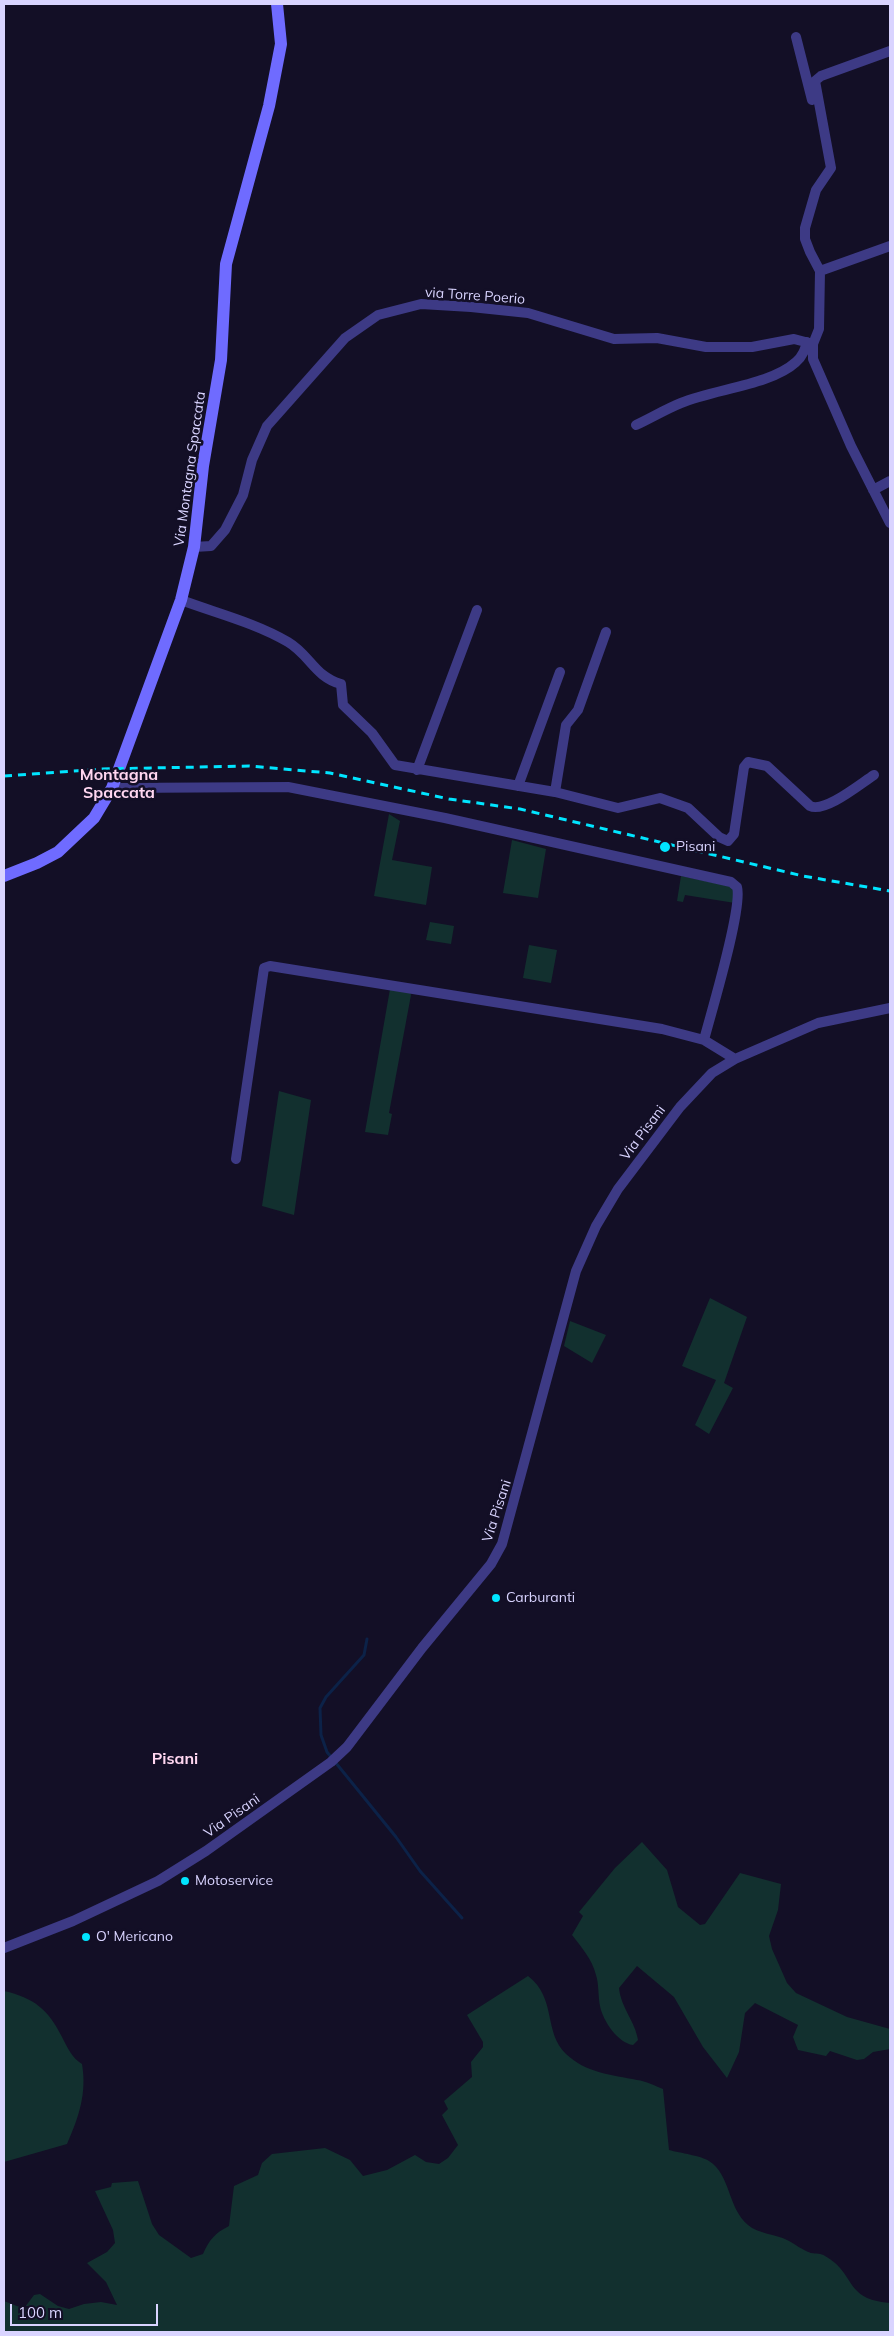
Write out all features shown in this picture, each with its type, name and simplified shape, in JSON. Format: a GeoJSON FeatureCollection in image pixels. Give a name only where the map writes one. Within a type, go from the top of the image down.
{"type":"FeatureCollection","features":[{"type":"Feature","properties":{"kind":"main road","name":"Via Montagna Spaccata"},"geometry":{"type":"LineString","coordinates":[[4,876],[38,863],[58,852],[73,840],[94,818],[112,788],[181,600],[194,547],[203,466],[221,360],[226,264],[269,106],[281,44],[277,4]]}},
{"type":"Feature","properties":{"kind":"street"},"geometry":{"type":"LineString","coordinates":[[796,37],[818,127],[825,180]]}},
{"type":"Feature","properties":{"kind":"street"},"geometry":{"type":"LineString","coordinates":[[636,426],[681,403],[750,383],[787,369],[797,362],[804,352],[818,328],[820,271],[805,238],[805,228],[816,190],[825,180],[831,168],[815,81],[821,76],[890,51]]}},
{"type":"Feature","properties":{"kind":"street"},"geometry":{"type":"LineString","coordinates":[[820,271],[890,246]]}},
{"type":"Feature","properties":{"kind":"street","name":"via Torre Poerio"},"geometry":{"type":"LineString","coordinates":[[194,547],[211,546],[225,530],[243,495],[252,460],[266,426],[345,338],[378,315],[422,304],[461,306],[528,313],[614,339],[657,338],[706,347],[737,348],[752,347],[786,339],[810,343]]}},
{"type":"Feature","properties":{"kind":"street"},"geometry":{"type":"LineString","coordinates":[[810,343],[813,359],[826,390],[890,523]]}},
{"type":"Feature","properties":{"kind":"street"},"geometry":{"type":"LineString","coordinates":[[873,490],[890,481]]}},
{"type":"Feature","properties":{"kind":"street"},"geometry":{"type":"LineString","coordinates":[[181,600],[272,635],[296,648],[317,672],[341,684],[343,704],[372,733],[395,765],[554,792],[618,808],[660,798],[688,808],[719,837],[728,841],[734,834],[744,766],[748,762],[767,766],[810,806],[818,808],[829,804],[874,775]]}},
{"type":"Feature","properties":{"kind":"street"},"geometry":{"type":"LineString","coordinates":[[417,770],[477,610]]}},
{"type":"Feature","properties":{"kind":"street"},"geometry":{"type":"LineString","coordinates":[[554,792],[566,725],[578,710],[606,632]]}},
{"type":"Feature","properties":{"kind":"street"},"geometry":{"type":"LineString","coordinates":[[518,786],[560,672]]}},
{"type":"Feature","properties":{"kind":"street"},"geometry":{"type":"LineString","coordinates":[[112,788],[288,787],[407,810],[731,882],[737,887],[738,900],[728,948],[704,1040]]}},
{"type":"Feature","properties":{"kind":"street"},"geometry":{"type":"LineString","coordinates":[[236,1159],[264,968],[270,966],[644,1026],[704,1040],[735,1059]]}},
{"type":"Feature","properties":{"kind":"street","name":"Via Pisani"},"geometry":{"type":"LineString","coordinates":[[4,1948],[73,1921],[158,1880],[206,1850],[340,1754],[491,1564],[502,1544],[576,1271],[596,1226],[618,1189],[680,1107],[712,1073],[735,1059],[818,1023],[890,1008]]}},
{"type":"Feature","properties":{"kind":"green space"},"geometry":{"type":"Polygon","coordinates":[[[389,814],[400,821],[392,860],[432,867],[426,905],[374,896],[389,814]]]}},
{"type":"Feature","properties":{"kind":"green space"},"geometry":{"type":"Polygon","coordinates":[[[512,840],[546,849],[538,898],[503,893],[512,840]]]}},
{"type":"Feature","properties":{"kind":"green space"},"geometry":{"type":"Polygon","coordinates":[[[681,876],[734,887],[735,903],[685,895],[683,902],[677,901],[681,876]]]}},
{"type":"Feature","properties":{"kind":"green space"},"geometry":{"type":"Polygon","coordinates":[[[430,922],[454,926],[451,944],[426,940],[430,922]]]}},
{"type":"Feature","properties":{"kind":"green space"},"geometry":{"type":"Polygon","coordinates":[[[529,945],[557,950],[551,983],[523,978],[529,945]]]}},
{"type":"Feature","properties":{"kind":"green space"},"geometry":{"type":"Polygon","coordinates":[[[390,989],[410,992],[411,995],[389,1113],[392,1114],[388,1135],[365,1132],[390,989]]]}},
{"type":"Feature","properties":{"kind":"green space"},"geometry":{"type":"Polygon","coordinates":[[[279,1091],[311,1100],[294,1215],[262,1206],[279,1091]]]}},
{"type":"Feature","properties":{"kind":"green space"},"geometry":{"type":"Polygon","coordinates":[[[710,1298],[747,1317],[724,1383],[733,1388],[709,1434],[695,1425],[716,1380],[682,1366],[710,1298]]]}},
{"type":"Feature","properties":{"kind":"green space"},"geometry":{"type":"Polygon","coordinates":[[[570,1321],[606,1335],[592,1363],[564,1346],[570,1321]]]}},
{"type":"Feature","properties":{"kind":"green space"},"geometry":{"type":"Polygon","coordinates":[[[642,1842],[667,1870],[678,1907],[700,1925],[705,1924],[740,1873],[781,1884],[778,1910],[769,1936],[772,1949],[787,1983],[796,1993],[847,2017],[890,2029],[890,2049],[873,2052],[864,2059],[857,2060],[830,2051],[826,2056],[798,2050],[793,2037],[798,2025],[755,2003],[745,2013],[739,2052],[727,2078],[703,2047],[674,1997],[637,1966],[619,1988],[622,2002],[638,2040],[633,2045],[617,2036],[604,2018],[600,2006],[598,1982],[592,1964],[572,1935],[583,1916],[579,1912],[615,1868],[642,1842]]]}},
{"type":"Feature","properties":{"kind":"green space"},"geometry":{"type":"Polygon","coordinates":[[[528,1976],[543,1994],[554,2036],[566,2054],[591,2069],[609,2075],[644,2081],[663,2089],[669,2150],[701,2158],[709,2161],[716,2167],[741,2218],[752,2228],[783,2238],[811,2253],[823,2255],[842,2270],[857,2291],[875,2301],[890,2303],[890,2332],[4,2332],[4,2301],[22,2308],[25,2307],[34,2295],[40,2294],[58,2306],[69,2309],[84,2304],[101,2302],[117,2305],[106,2282],[87,2263],[107,2252],[115,2243],[113,2230],[95,2191],[111,2187],[112,2183],[138,2181],[152,2224],[159,2235],[191,2258],[203,2254],[213,2237],[229,2226],[234,2186],[258,2175],[262,2163],[272,2154],[325,2148],[350,2160],[363,2176],[387,2170],[415,2155],[426,2162],[439,2164],[448,2158],[458,2145],[442,2115],[448,2109],[444,2101],[472,2077],[471,2062],[483,2047],[483,2042],[467,2015],[528,1976]]]}},
{"type":"Feature","properties":{"kind":"green space"},"geometry":{"type":"Polygon","coordinates":[[[4,1991],[32,2001],[51,2019],[70,2052],[82,2064],[83,2095],[67,2144],[4,2162],[4,1991]]]}},
{"type":"Feature","properties":{"kind":"waterway"},"geometry":{"type":"LineString","coordinates":[[367,1639],[364,1655],[326,1697],[320,1708],[321,1735],[327,1752],[396,1837],[420,1871],[462,1918]]}},
{"type":"Feature","properties":{"kind":"railway"},"geometry":{"type":"LineString","coordinates":[[4,776],[102,769],[249,766],[330,773],[449,799],[520,809],[803,876],[890,891]]}},
{"type":"Feature","properties":{"kind":"place","name":"Pisani"},"geometry":{"type":"Point","coordinates":[665,847]}},
{"type":"Feature","properties":{"kind":"place","name":"Carburanti"},"geometry":{"type":"Point","coordinates":[496,1598]}},
{"type":"Feature","properties":{"kind":"place","name":"Motoservice"},"geometry":{"type":"Point","coordinates":[185,1881]}},
{"type":"Feature","properties":{"kind":"place","name":"O' Mericano"},"geometry":{"type":"Point","coordinates":[86,1937]}},
{"type":"Feature","properties":{"kind":"district","name":"Montagna Spaccata"},"geometry":{"type":"Point","coordinates":[119,784]}},
{"type":"Feature","properties":{"kind":"district","name":"Pisani"},"geometry":{"type":"Point","coordinates":[175,1759]}}]}
